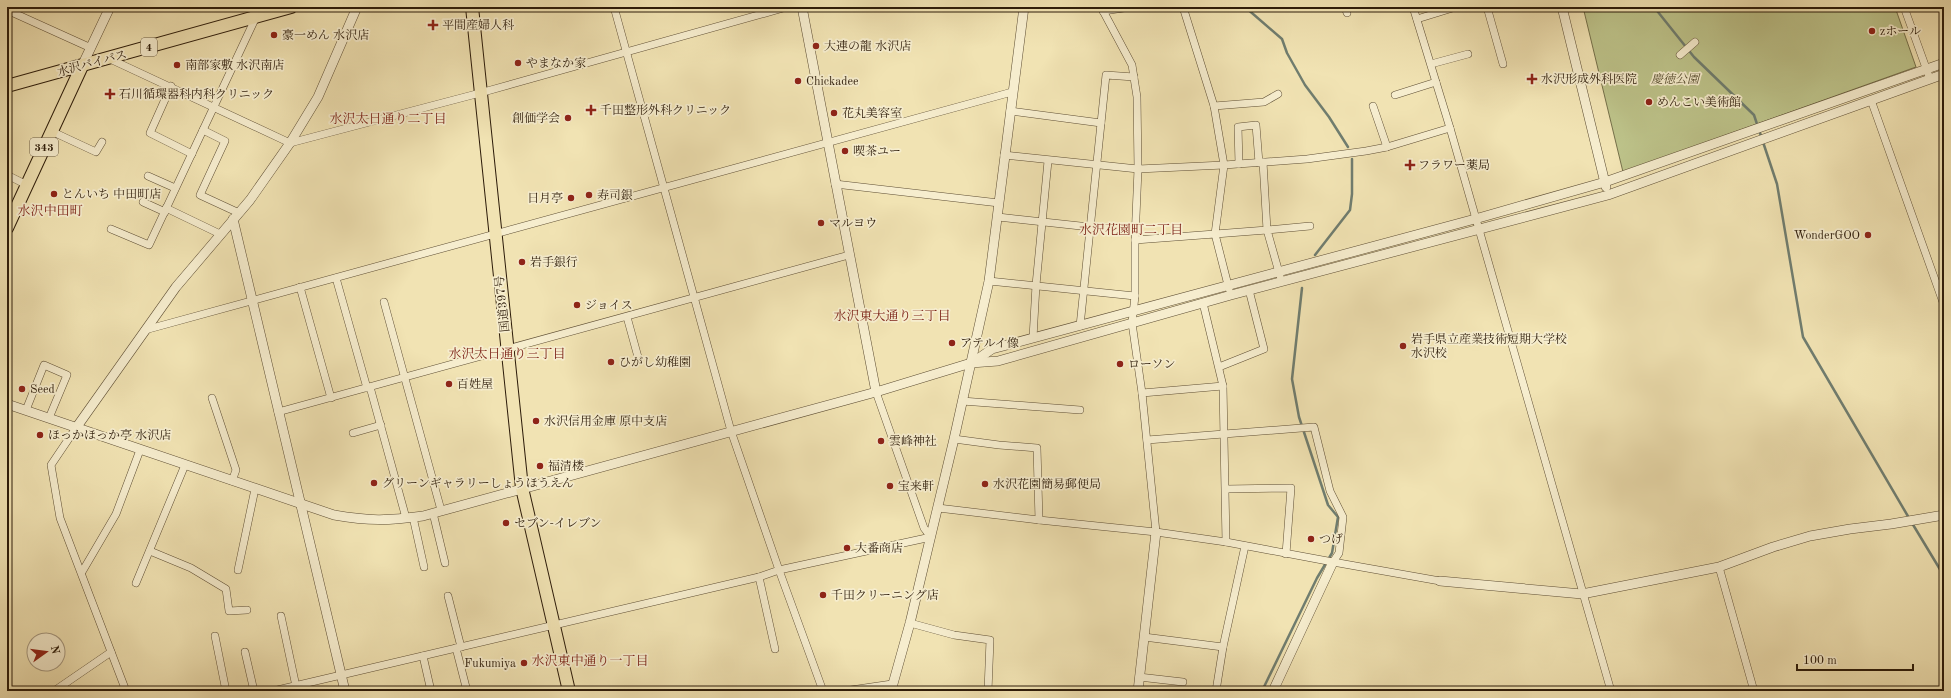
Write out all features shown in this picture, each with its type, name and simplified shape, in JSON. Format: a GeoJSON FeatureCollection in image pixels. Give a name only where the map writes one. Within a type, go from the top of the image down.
{"type":"FeatureCollection","features":[{"type":"Feature","properties":{"kind":"highway","name":"水沢バイパス"},"geometry":{"type":"LineString","coordinates":[[7,86],[110,59],[291,7]]}},
{"type":"Feature","properties":{"kind":"highway","name":"国道397号"},"geometry":{"type":"LineString","coordinates":[[472,7],[494,235],[522,488],[569,691]]}},
{"type":"Feature","properties":{"kind":"highway","name":"343"},"geometry":{"type":"LineString","coordinates":[[7,228],[82,66]]}},
{"type":"Feature","properties":{"kind":"street"},"geometry":{"type":"LineString","coordinates":[[82,66],[110,7]]}},
{"type":"Feature","properties":{"kind":"street"},"geometry":{"type":"LineString","coordinates":[[126,691],[82,572],[60,518],[51,465],[176,287],[236,216],[290,143],[318,97],[357,7]]}},
{"type":"Feature","properties":{"kind":"street"},"geometry":{"type":"LineString","coordinates":[[614,7],[731,431],[823,691]]}},
{"type":"Feature","properties":{"kind":"street"},"geometry":{"type":"LineString","coordinates":[[110,59],[171,86],[290,143],[480,93],[787,7]]}},
{"type":"Feature","properties":{"kind":"street"},"geometry":{"type":"LineString","coordinates":[[802,7],[876,392],[924,528],[931,537]]}},
{"type":"Feature","properties":{"kind":"street"},"geometry":{"type":"LineString","coordinates":[[844,691],[891,687],[910,623],[954,439],[989,281],[1024,7]]}},
{"type":"Feature","properties":{"kind":"street"},"geometry":{"type":"LineString","coordinates":[[1131,7],[1102,9],[1132,65],[1137,97],[1138,169],[1135,296],[1132,323],[1142,393],[1156,532],[1138,691]]}},
{"type":"Feature","properties":{"kind":"street"},"geometry":{"type":"LineString","coordinates":[[1183,7],[1214,106],[1224,165],[1215,234],[1229,291]]}},
{"type":"Feature","properties":{"kind":"street"},"geometry":{"type":"LineString","coordinates":[[1413,7],[1450,128],[1582,594],[1611,691]]}},
{"type":"Feature","properties":{"kind":"street"},"geometry":{"type":"LineString","coordinates":[[1417,19],[1456,7]]}},
{"type":"Feature","properties":{"kind":"street"},"geometry":{"type":"LineString","coordinates":[[1487,7],[1503,64]]}},
{"type":"Feature","properties":{"kind":"street"},"geometry":{"type":"LineString","coordinates":[[1562,7],[1608,195]]}},
{"type":"Feature","properties":{"kind":"street"},"geometry":{"type":"LineString","coordinates":[[1904,7],[1930,79]]}},
{"type":"Feature","properties":{"kind":"street"},"geometry":{"type":"LineString","coordinates":[[7,10],[91,48]]}},
{"type":"Feature","properties":{"kind":"street"},"geometry":{"type":"LineString","coordinates":[[111,229],[149,245],[256,17]]}},
{"type":"Feature","properties":{"kind":"street"},"geometry":{"type":"LineString","coordinates":[[1682,54],[1693,44]]}},
{"type":"Feature","properties":{"kind":"street"},"geometry":{"type":"LineString","coordinates":[[1430,64],[1468,54]]}},
{"type":"Feature","properties":{"kind":"street"},"geometry":{"type":"LineString","coordinates":[[7,404],[300,505],[334,515],[367,521],[409,518],[437,512],[876,392],[971,363],[998,361],[1203,304],[1229,291],[1279,272],[1605,182],[1944,63]]}},
{"type":"Feature","properties":{"kind":"street"},"geometry":{"type":"LineString","coordinates":[[971,363],[992,349],[1033,338],[1134,312],[1229,291],[1249,290],[1282,282],[1608,195],[1944,74]]}},
{"type":"Feature","properties":{"kind":"street"},"geometry":{"type":"LineString","coordinates":[[1080,326],[1098,165],[1106,75],[1134,77]]}},
{"type":"Feature","properties":{"kind":"street"},"geometry":{"type":"LineString","coordinates":[[1395,96],[1436,82]]}},
{"type":"Feature","properties":{"kind":"street"},"geometry":{"type":"LineString","coordinates":[[171,86],[150,133],[192,154]]}},
{"type":"Feature","properties":{"kind":"street"},"geometry":{"type":"LineString","coordinates":[[146,330],[1012,92]]}},
{"type":"Feature","properties":{"kind":"street"},"geometry":{"type":"LineString","coordinates":[[1214,106],[1264,102],[1278,94]]}},
{"type":"Feature","properties":{"kind":"street"},"geometry":{"type":"LineString","coordinates":[[1871,100],[1944,305]]}},
{"type":"Feature","properties":{"kind":"street"},"geometry":{"type":"LineString","coordinates":[[1373,106],[1387,147]]}},
{"type":"Feature","properties":{"kind":"street"},"geometry":{"type":"LineString","coordinates":[[1010,111],[1101,123]]}},
{"type":"Feature","properties":{"kind":"street"},"geometry":{"type":"LineString","coordinates":[[1239,164],[1238,127],[1256,125],[1267,230],[1282,282]]}},
{"type":"Feature","properties":{"kind":"street"},"geometry":{"type":"LineString","coordinates":[[1004,155],[1048,161],[1138,169],[1224,165],[1307,159],[1387,147],[1450,128]]}},
{"type":"Feature","properties":{"kind":"street"},"geometry":{"type":"LineString","coordinates":[[203,130],[225,141],[200,195],[236,216],[252,301],[344,691]]}},
{"type":"Feature","properties":{"kind":"street"},"geometry":{"type":"LineString","coordinates":[[51,131],[96,152],[102,142]]}},
{"type":"Feature","properties":{"kind":"street"},"geometry":{"type":"LineString","coordinates":[[1033,338],[1036,285],[1048,161]]}},
{"type":"Feature","properties":{"kind":"street"},"geometry":{"type":"LineString","coordinates":[[7,175],[27,185]]}},
{"type":"Feature","properties":{"kind":"street"},"geometry":{"type":"LineString","coordinates":[[148,176],[176,188]]}},
{"type":"Feature","properties":{"kind":"street"},"geometry":{"type":"LineString","coordinates":[[835,184],[999,203]]}},
{"type":"Feature","properties":{"kind":"street"},"geometry":{"type":"LineString","coordinates":[[143,202],[220,234]]}},
{"type":"Feature","properties":{"kind":"street"},"geometry":{"type":"LineString","coordinates":[[998,217],[1090,228],[1136,236],[1215,234],[1310,226]]}},
{"type":"Feature","properties":{"kind":"street"},"geometry":{"type":"LineString","coordinates":[[278,412],[849,255]]}},
{"type":"Feature","properties":{"kind":"street"},"geometry":{"type":"LineString","coordinates":[[336,278],[424,568]]}},
{"type":"Feature","properties":{"kind":"street"},"geometry":{"type":"LineString","coordinates":[[989,281],[1135,296]]}},
{"type":"Feature","properties":{"kind":"street"},"geometry":{"type":"LineString","coordinates":[[300,288],[331,398]]}},
{"type":"Feature","properties":{"kind":"street"},"geometry":{"type":"LineString","coordinates":[[1219,367],[1264,349],[1249,290]]}},
{"type":"Feature","properties":{"kind":"street"},"geometry":{"type":"LineString","coordinates":[[384,302],[437,512],[445,563]]}},
{"type":"Feature","properties":{"kind":"street"},"geometry":{"type":"LineString","coordinates":[[1203,304],[1223,386],[1226,542]]}},
{"type":"Feature","properties":{"kind":"street"},"geometry":{"type":"LineString","coordinates":[[627,317],[638,357]]}},
{"type":"Feature","properties":{"kind":"street"},"geometry":{"type":"LineString","coordinates":[[26,410],[44,366],[67,375],[49,418]]}},
{"type":"Feature","properties":{"kind":"street"},"geometry":{"type":"LineString","coordinates":[[1142,393],[1223,386]]}},
{"type":"Feature","properties":{"kind":"street"},"geometry":{"type":"LineString","coordinates":[[212,398],[236,470],[232,481]]}},
{"type":"Feature","properties":{"kind":"street"},"geometry":{"type":"LineString","coordinates":[[962,402],[1080,410]]}},
{"type":"Feature","properties":{"kind":"street"},"geometry":{"type":"LineString","coordinates":[[353,433],[380,425]]}},
{"type":"Feature","properties":{"kind":"street"},"geometry":{"type":"LineString","coordinates":[[1147,440],[1314,426],[1330,491],[1344,517],[1339,553],[1333,562],[1273,691]]}},
{"type":"Feature","properties":{"kind":"street"},"geometry":{"type":"LineString","coordinates":[[954,439],[1037,448],[1039,520]]}},
{"type":"Feature","properties":{"kind":"street"},"geometry":{"type":"LineString","coordinates":[[82,572],[116,514],[140,450]]}},
{"type":"Feature","properties":{"kind":"street"},"geometry":{"type":"LineString","coordinates":[[136,583],[185,465]]}},
{"type":"Feature","properties":{"kind":"street"},"geometry":{"type":"LineString","coordinates":[[1226,489],[1291,488],[1286,554]]}},
{"type":"Feature","properties":{"kind":"street"},"geometry":{"type":"LineString","coordinates":[[238,570],[255,489]]}},
{"type":"Feature","properties":{"kind":"street"},"geometry":{"type":"LineString","coordinates":[[938,508],[1156,532],[1226,542],[1440,581],[1582,594],[1719,567],[1773,547],[1810,536],[1944,515]]}},
{"type":"Feature","properties":{"kind":"street"},"geometry":{"type":"LineString","coordinates":[[273,691],[297,688],[341,675],[760,577],[779,570],[931,537]]}},
{"type":"Feature","properties":{"kind":"street"},"geometry":{"type":"LineString","coordinates":[[1216,691],[1223,647],[1245,546]]}},
{"type":"Feature","properties":{"kind":"street"},"geometry":{"type":"LineString","coordinates":[[150,551],[191,568],[226,589],[229,611],[247,610]]}},
{"type":"Feature","properties":{"kind":"street"},"geometry":{"type":"LineString","coordinates":[[1719,567],[1754,691]]}},
{"type":"Feature","properties":{"kind":"street"},"geometry":{"type":"LineString","coordinates":[[760,577],[775,648]]}},
{"type":"Feature","properties":{"kind":"street"},"geometry":{"type":"LineString","coordinates":[[448,596],[467,691]]}},
{"type":"Feature","properties":{"kind":"street"},"geometry":{"type":"LineString","coordinates":[[281,616],[297,688]]}},
{"type":"Feature","properties":{"kind":"street"},"geometry":{"type":"LineString","coordinates":[[910,623],[954,635],[990,640],[988,691]]}},
{"type":"Feature","properties":{"kind":"street"},"geometry":{"type":"LineString","coordinates":[[215,636],[226,691]]}},
{"type":"Feature","properties":{"kind":"street"},"geometry":{"type":"LineString","coordinates":[[1144,637],[1223,647]]}},
{"type":"Feature","properties":{"kind":"street"},"geometry":{"type":"LineString","coordinates":[[57,689],[111,652]]}},
{"type":"Feature","properties":{"kind":"street"},"geometry":{"type":"LineString","coordinates":[[246,652],[254,691]]}},
{"type":"Feature","properties":{"kind":"street"},"geometry":{"type":"LineString","coordinates":[[423,656],[431,691]]}},
{"type":"Feature","properties":{"kind":"street"},"geometry":{"type":"LineString","coordinates":[[1139,677],[1183,682]]}},
{"type":"Feature","properties":{"kind":"green space","name":"慶徳公園"},"geometry":{"type":"Polygon","coordinates":[[[1583,7],[1895,7],[1916,67],[1623,172],[1583,7]]]}},
{"type":"Feature","properties":{"kind":"waterway"},"geometry":{"type":"LineString","coordinates":[[1245,7],[1282,39],[1287,53],[1305,85],[1329,117],[1348,147]]}},
{"type":"Feature","properties":{"kind":"waterway"},"geometry":{"type":"LineString","coordinates":[[1654,7],[1694,57],[1754,115],[1777,184],[1803,337],[1909,518]]}},
{"type":"Feature","properties":{"kind":"waterway"},"geometry":{"type":"LineString","coordinates":[[1315,255],[1350,210],[1352,194],[1352,159]]}},
{"type":"Feature","properties":{"kind":"waterway"},"geometry":{"type":"LineString","coordinates":[[1262,691],[1317,578],[1332,553],[1338,517],[1328,505],[1299,417],[1292,379],[1302,288]]}},
{"type":"Feature","properties":{"kind":"waterway"},"geometry":{"type":"LineString","coordinates":[[1912,523],[1944,576]]}},
{"type":"Feature","properties":{"kind":"place","name":"平間産婦人科"},"geometry":{"type":"Point","coordinates":[433,25]}},
{"type":"Feature","properties":{"kind":"place","name":"zホール"},"geometry":{"type":"Point","coordinates":[1872,31]}},
{"type":"Feature","properties":{"kind":"place","name":"豪一めん 水沢店"},"geometry":{"type":"Point","coordinates":[274,35]}},
{"type":"Feature","properties":{"kind":"place","name":"大連の龍 水沢店"},"geometry":{"type":"Point","coordinates":[816,46]}},
{"type":"Feature","properties":{"kind":"place","name":"やまなか家"},"geometry":{"type":"Point","coordinates":[518,63]}},
{"type":"Feature","properties":{"kind":"place","name":"南部家敷 水沢南店"},"geometry":{"type":"Point","coordinates":[177,65]}},
{"type":"Feature","properties":{"kind":"place","name":"水沢形成外科医院"},"geometry":{"type":"Point","coordinates":[1532,79]}},
{"type":"Feature","properties":{"kind":"place","name":"Chickadee"},"geometry":{"type":"Point","coordinates":[798,81]}},
{"type":"Feature","properties":{"kind":"place","name":"石川循環器科内科クリニック"},"geometry":{"type":"Point","coordinates":[110,94]}},
{"type":"Feature","properties":{"kind":"place","name":"めんこい美術館"},"geometry":{"type":"Point","coordinates":[1649,102]}},
{"type":"Feature","properties":{"kind":"place","name":"千田整形外科クリニック"},"geometry":{"type":"Point","coordinates":[591,110]}},
{"type":"Feature","properties":{"kind":"place","name":"花丸美容室"},"geometry":{"type":"Point","coordinates":[834,113]}},
{"type":"Feature","properties":{"kind":"place","name":"創価学会"},"geometry":{"type":"Point","coordinates":[568,118]}},
{"type":"Feature","properties":{"kind":"place","name":"喫茶ユー"},"geometry":{"type":"Point","coordinates":[845,151]}},
{"type":"Feature","properties":{"kind":"place","name":"フラワー薬局"},"geometry":{"type":"Point","coordinates":[1410,165]}},
{"type":"Feature","properties":{"kind":"place","name":"とんいち 中田町店"},"geometry":{"type":"Point","coordinates":[54,194]}},
{"type":"Feature","properties":{"kind":"place","name":"寿司銀"},"geometry":{"type":"Point","coordinates":[589,195]}},
{"type":"Feature","properties":{"kind":"place","name":"日月亭"},"geometry":{"type":"Point","coordinates":[571,198]}},
{"type":"Feature","properties":{"kind":"place","name":"マルヨウ"},"geometry":{"type":"Point","coordinates":[821,223]}},
{"type":"Feature","properties":{"kind":"place","name":"WonderGOO"},"geometry":{"type":"Point","coordinates":[1868,235]}},
{"type":"Feature","properties":{"kind":"place","name":"岩手銀行"},"geometry":{"type":"Point","coordinates":[522,262]}},
{"type":"Feature","properties":{"kind":"place","name":"ジョイス"},"geometry":{"type":"Point","coordinates":[577,305]}},
{"type":"Feature","properties":{"kind":"place","name":"アテルイ像"},"geometry":{"type":"Point","coordinates":[952,343]}},
{"type":"Feature","properties":{"kind":"place","name":"岩手県立産業技術短期大学校 水沢校"},"geometry":{"type":"Point","coordinates":[1403,346]}},
{"type":"Feature","properties":{"kind":"place","name":"ひがし幼稚園"},"geometry":{"type":"Point","coordinates":[611,362]}},
{"type":"Feature","properties":{"kind":"place","name":"ローソン"},"geometry":{"type":"Point","coordinates":[1120,364]}},
{"type":"Feature","properties":{"kind":"place","name":"百姓屋"},"geometry":{"type":"Point","coordinates":[449,384]}},
{"type":"Feature","properties":{"kind":"place","name":"Seed"},"geometry":{"type":"Point","coordinates":[22,389]}},
{"type":"Feature","properties":{"kind":"place","name":"水沢信用金庫 原中支店"},"geometry":{"type":"Point","coordinates":[536,421]}},
{"type":"Feature","properties":{"kind":"place","name":"ほっかほっか亭 水沢店"},"geometry":{"type":"Point","coordinates":[40,435]}},
{"type":"Feature","properties":{"kind":"place","name":"雲峰神社"},"geometry":{"type":"Point","coordinates":[881,441]}},
{"type":"Feature","properties":{"kind":"place","name":"福清楼"},"geometry":{"type":"Point","coordinates":[540,466]}},
{"type":"Feature","properties":{"kind":"place","name":"グリーンギャラリーしょうほうえん"},"geometry":{"type":"Point","coordinates":[374,483]}},
{"type":"Feature","properties":{"kind":"place","name":"水沢花園簡易郵便局"},"geometry":{"type":"Point","coordinates":[985,484]}},
{"type":"Feature","properties":{"kind":"place","name":"宝来軒"},"geometry":{"type":"Point","coordinates":[890,486]}},
{"type":"Feature","properties":{"kind":"place","name":"セブン-イレブン"},"geometry":{"type":"Point","coordinates":[506,523]}},
{"type":"Feature","properties":{"kind":"place","name":"つげ"},"geometry":{"type":"Point","coordinates":[1311,539]}},
{"type":"Feature","properties":{"kind":"place","name":"大番商店"},"geometry":{"type":"Point","coordinates":[847,548]}},
{"type":"Feature","properties":{"kind":"place","name":"千田クリーニング店"},"geometry":{"type":"Point","coordinates":[823,595]}},
{"type":"Feature","properties":{"kind":"place","name":"Fukumiya"},"geometry":{"type":"Point","coordinates":[524,663]}},
{"type":"Feature","properties":{"kind":"district","name":"水沢太日通り二丁目"},"geometry":{"type":"Point","coordinates":[388,118]}},
{"type":"Feature","properties":{"kind":"district","name":"水沢中田町"},"geometry":{"type":"Point","coordinates":[50,210]}},
{"type":"Feature","properties":{"kind":"district","name":"水沢花園町二丁目"},"geometry":{"type":"Point","coordinates":[1131,229]}},
{"type":"Feature","properties":{"kind":"district","name":"水沢東大通り三丁目"},"geometry":{"type":"Point","coordinates":[892,315]}},
{"type":"Feature","properties":{"kind":"district","name":"水沢太日通り三丁目"},"geometry":{"type":"Point","coordinates":[507,353]}},
{"type":"Feature","properties":{"kind":"district","name":"水沢東中通り一丁目"},"geometry":{"type":"Point","coordinates":[590,660]}}]}
